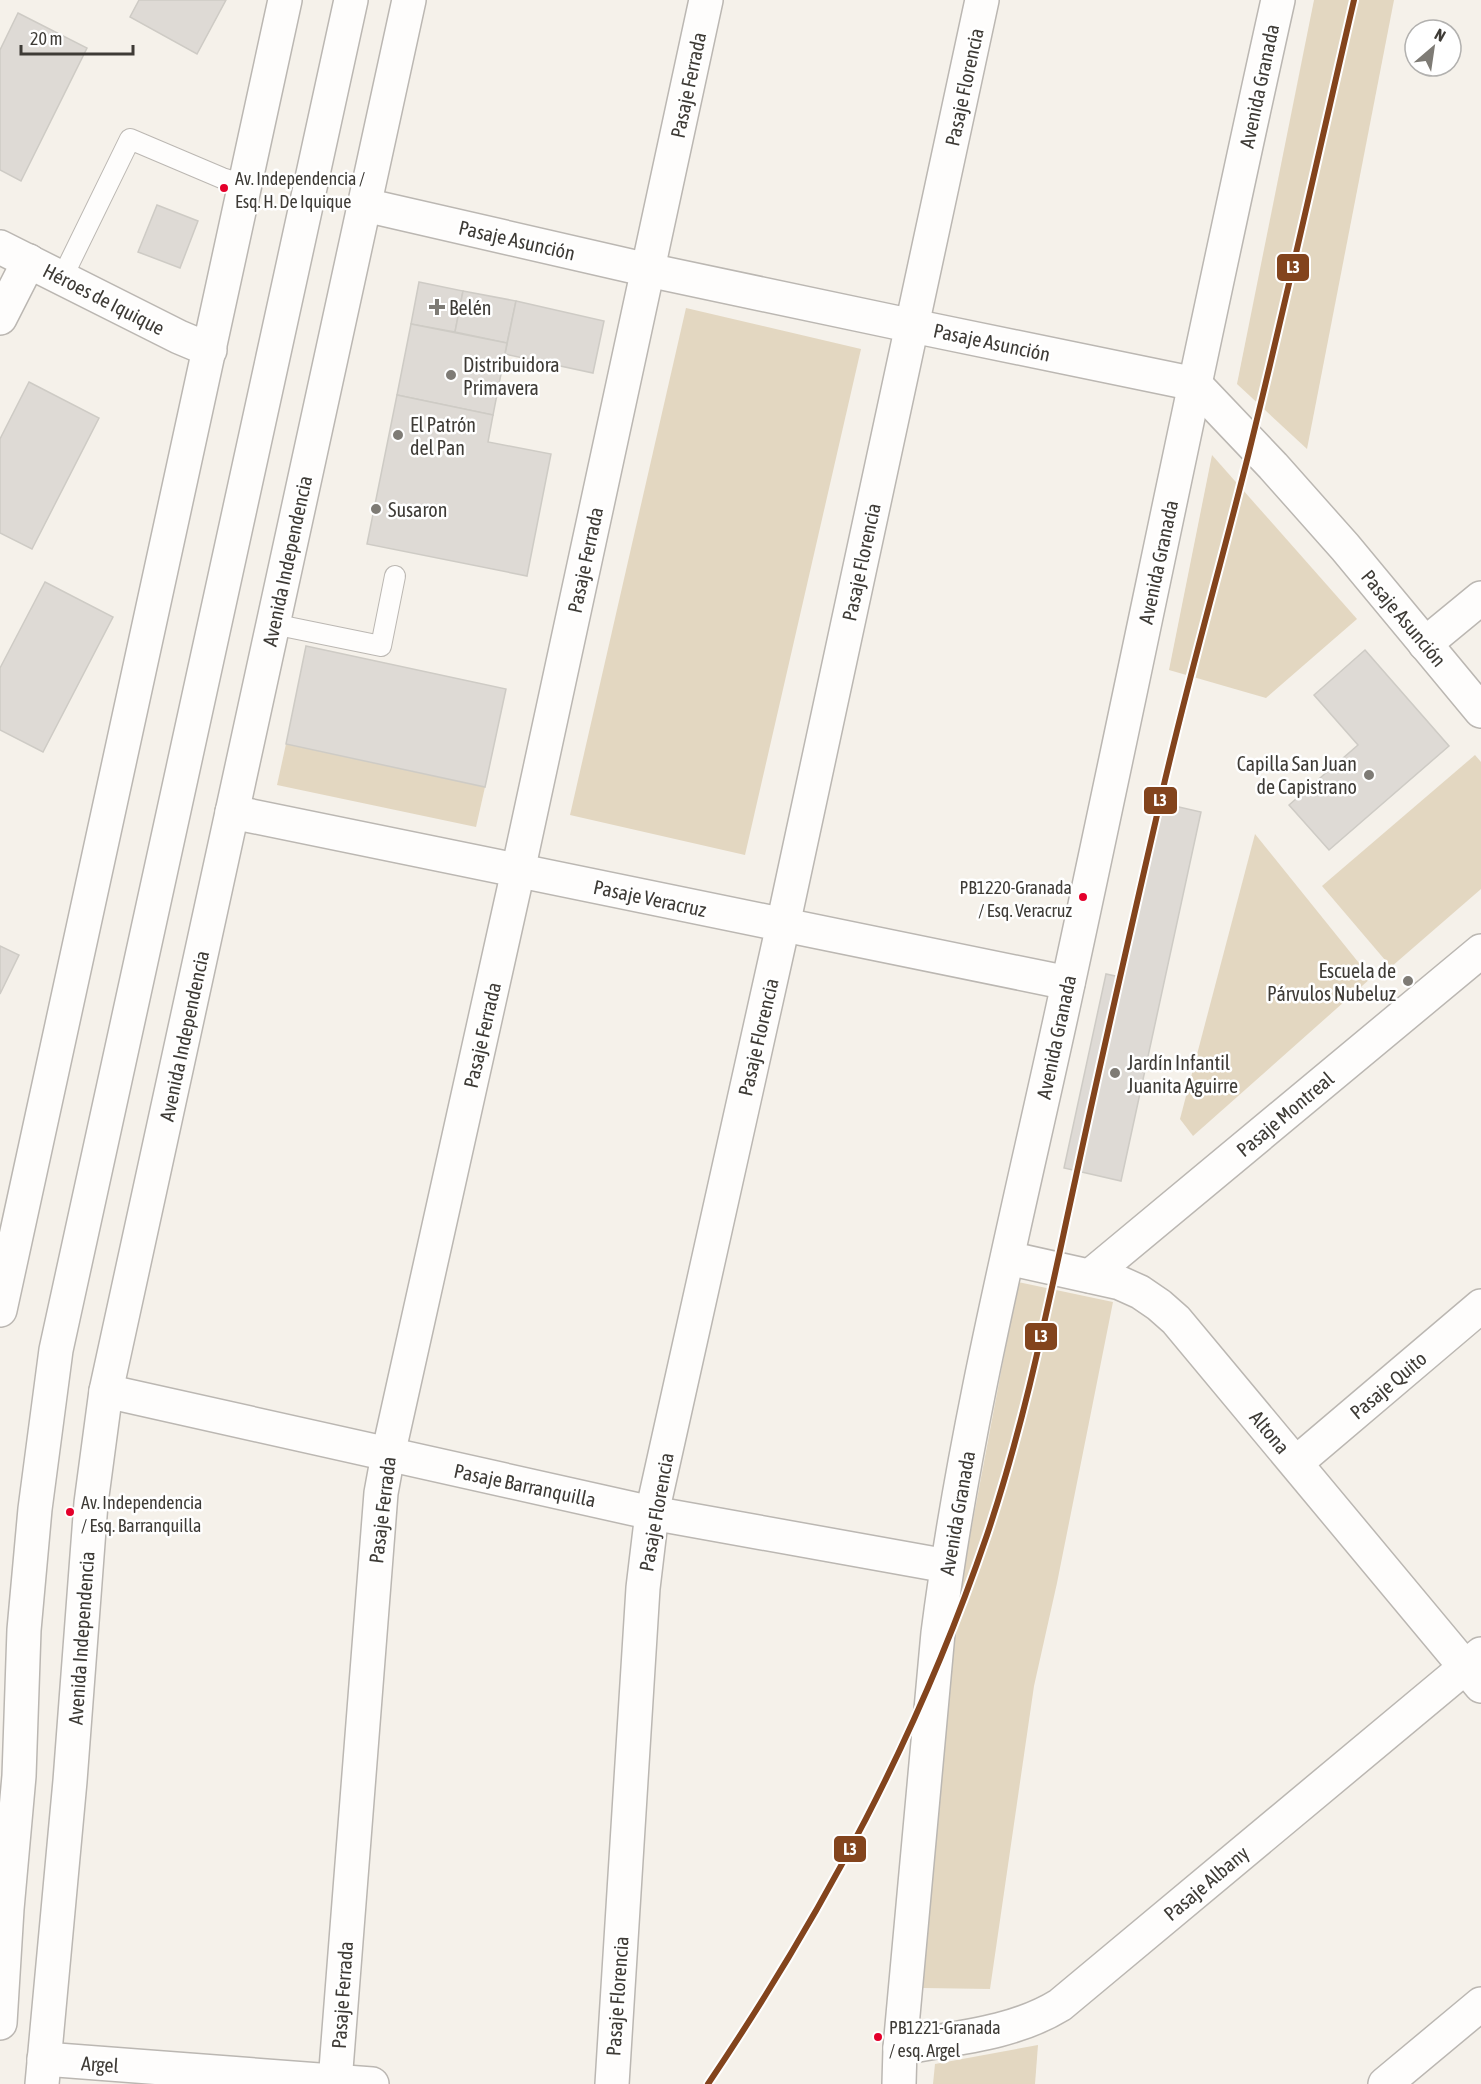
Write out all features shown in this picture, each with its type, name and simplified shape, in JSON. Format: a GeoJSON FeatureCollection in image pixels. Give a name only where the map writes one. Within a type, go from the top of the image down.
{"type":"FeatureCollection","features":[{"type":"Feature","properties":{"kind":"street"},"geometry":{"type":"LineString","coordinates":[[0,1310],[285,0]]}},
{"type":"Feature","properties":{"kind":"street"},"geometry":{"type":"LineString","coordinates":[[0,2023],[19,1776],[25,1619],[35,1509],[56,1350],[351,0]]}},
{"type":"Feature","properties":{"kind":"street","name":"Avenida Independencia"},"geometry":{"type":"LineString","coordinates":[[43,2072],[70,1781],[91,1503],[106,1391],[409,0]]}},
{"type":"Feature","properties":{"kind":"street","name":"Pasaje Ferrada"},"geometry":{"type":"LineString","coordinates":[[335,2082],[381,1493],[706,0]]}},
{"type":"Feature","properties":{"kind":"street","name":"Pasaje Florencia"},"geometry":{"type":"LineString","coordinates":[[612,2084],[643,1588],[652,1513],[783,925],[982,0]]}},
{"type":"Feature","properties":{"kind":"street","name":"Avenida Granada"},"geometry":{"type":"LineString","coordinates":[[899,2084],[900,2048],[946,1566],[1008,1258],[1278,0]]}},
{"type":"Feature","properties":{"kind":"street","name":"Pasaje Asunción"},"geometry":{"type":"LineString","coordinates":[[364,205],[648,270],[1195,384],[1346,547],[1481,711]]}},
{"type":"Feature","properties":{"kind":"street"},"geometry":{"type":"LineString","coordinates":[[0,318],[14,254]]}},
{"type":"Feature","properties":{"kind":"street","name":"Héroes de Iquique"},"geometry":{"type":"LineString","coordinates":[[14,254],[210,350]]}},
{"type":"Feature","properties":{"kind":"street"},"geometry":{"type":"LineString","coordinates":[[1425,644],[1481,598]]}},
{"type":"Feature","properties":{"kind":"street","name":"Pasaje Veracruz"},"geometry":{"type":"LineString","coordinates":[[232,812],[1068,983]]}},
{"type":"Feature","properties":{"kind":"street","name":"Pasaje Montreal"},"geometry":{"type":"LineString","coordinates":[[1090,1276],[1481,951]]}},
{"type":"Feature","properties":{"kind":"street","name":"Altona"},"geometry":{"type":"LineString","coordinates":[[1008,1258],[1120,1283],[1140,1292],[1159,1305],[1176,1320],[1296,1463],[1476,1669]]}},
{"type":"Feature","properties":{"kind":"street","name":"Pasaje Quito"},"geometry":{"type":"LineString","coordinates":[[1296,1463],[1481,1306]]}},
{"type":"Feature","properties":{"kind":"street","name":"Pasaje Barranquilla"},"geometry":{"type":"LineString","coordinates":[[106,1391],[652,1513],[946,1566]]}},
{"type":"Feature","properties":{"kind":"street","name":"Pasaje Albany"},"geometry":{"type":"LineString","coordinates":[[900,2048],[1017,2026],[1042,2016],[1060,2005],[1476,1669]]}},
{"type":"Feature","properties":{"kind":"street"},"geometry":{"type":"LineString","coordinates":[[1385,2084],[1481,2004]]}},
{"type":"Feature","properties":{"kind":"street","name":"Argel"},"geometry":{"type":"LineString","coordinates":[[43,2072],[372,2084]]}},
{"type":"Feature","properties":{"kind":"lane"},"geometry":{"type":"LineString","coordinates":[[62,278],[130,139],[222,178],[245,185]]}},
{"type":"Feature","properties":{"kind":"lane"},"geometry":{"type":"LineString","coordinates":[[273,624],[381,646],[395,576]]}},
{"type":"Feature","properties":{"kind":"shaded area"},"geometry":{"type":"Polygon","coordinates":[[[1314,0],[1394,0],[1307,449],[1237,384],[1314,0]]]}},
{"type":"Feature","properties":{"kind":"shaded area"},"geometry":{"type":"Polygon","coordinates":[[[686,308],[861,349],[745,855],[570,815],[686,308]]]}},
{"type":"Feature","properties":{"kind":"shaded area"},"geometry":{"type":"Polygon","coordinates":[[[1212,455],[1357,619],[1266,698],[1169,670],[1212,455]]]}},
{"type":"Feature","properties":{"kind":"shaded area"},"geometry":{"type":"Polygon","coordinates":[[[286,744],[485,787],[476,827],[277,785],[286,744]]]}},
{"type":"Feature","properties":{"kind":"shaded area"},"geometry":{"type":"Polygon","coordinates":[[[1475,755],[1481,762],[1481,889],[1391,967],[1322,886],[1475,755]]]}},
{"type":"Feature","properties":{"kind":"shaded area"},"geometry":{"type":"Polygon","coordinates":[[[1255,834],[1371,978],[1193,1136],[1180,1119],[1255,834]]]}},
{"type":"Feature","properties":{"kind":"shaded area"},"geometry":{"type":"Polygon","coordinates":[[[1018,1282],[1113,1302],[1034,1686],[990,1989],[923,1988],[939,1757],[963,1573],[1018,1282]]]}},
{"type":"Feature","properties":{"kind":"shaded area"},"geometry":{"type":"Polygon","coordinates":[[[1038,2045],[1035,2084],[933,2084],[935,2064],[1038,2045]]]}},
{"type":"Feature","properties":{"kind":"building"},"geometry":{"type":"Polygon","coordinates":[[[139,0],[226,0],[197,54],[130,17],[139,0]]]}},
{"type":"Feature","properties":{"kind":"building"},"geometry":{"type":"Polygon","coordinates":[[[18,13],[87,48],[21,181],[0,170],[0,50],[18,13]]]}},
{"type":"Feature","properties":{"kind":"building"},"geometry":{"type":"Polygon","coordinates":[[[157,205],[198,221],[180,268],[138,252],[157,205]]]}},
{"type":"Feature","properties":{"kind":"building","name":"Belén"},"geometry":{"type":"Polygon","coordinates":[[[419,282],[463,291],[455,332],[411,324],[419,282]]]}},
{"type":"Feature","properties":{"kind":"building"},"geometry":{"type":"Polygon","coordinates":[[[463,291],[516,301],[507,343],[455,332],[463,291]]]}},
{"type":"Feature","properties":{"kind":"building"},"geometry":{"type":"Polygon","coordinates":[[[516,301],[604,321],[593,373],[505,354],[516,301]]]}},
{"type":"Feature","properties":{"kind":"building","name":"Distribuidora Primavera"},"geometry":{"type":"Polygon","coordinates":[[[411,324],[507,343],[493,415],[397,395],[411,324]]]}},
{"type":"Feature","properties":{"kind":"building"},"geometry":{"type":"Polygon","coordinates":[[[29,382],[99,418],[32,549],[0,533],[0,439],[29,382]]]}},
{"type":"Feature","properties":{"kind":"building"},"geometry":{"type":"Polygon","coordinates":[[[397,395],[493,415],[488,442],[551,454],[527,576],[367,544],[397,395]]]}},
{"type":"Feature","properties":{"kind":"building"},"geometry":{"type":"Polygon","coordinates":[[[45,582],[113,617],[43,752],[0,730],[0,668],[45,582]]]}},
{"type":"Feature","properties":{"kind":"building"},"geometry":{"type":"Polygon","coordinates":[[[306,646],[506,689],[485,787],[286,744],[306,646]]]}},
{"type":"Feature","properties":{"kind":"building","name":"Capilla San Juan de Capistrano"},"geometry":{"type":"Polygon","coordinates":[[[1365,650],[1449,746],[1329,850],[1289,805],[1358,745],[1314,695],[1365,650]]]}},
{"type":"Feature","properties":{"kind":"building","name":"Jardín Infantil Juanita Aguirre"},"geometry":{"type":"Polygon","coordinates":[[[1157,802],[1201,812],[1121,1181],[1064,1168],[1106,974],[1120,977],[1157,802]]]}},
{"type":"Feature","properties":{"kind":"building"},"geometry":{"type":"Polygon","coordinates":[[[0,946],[19,955],[0,994],[0,946]]]}},
{"type":"Feature","properties":{"kind":"transit line","name":"L3"},"geometry":{"type":"LineString","coordinates":[[708,2084],[791,1953],[866,1819],[931,1680],[960,1609],[1001,1491],[1036,1359],[1167,769],[1263,396],[1354,0]]}},
{"type":"Feature","properties":{"kind":"place","name":"Av. Independencia / Esq. H. De Iquique"},"geometry":{"type":"Point","coordinates":[224,188]}},
{"type":"Feature","properties":{"kind":"place","name":"Belén"},"geometry":{"type":"Point","coordinates":[437,307]}},
{"type":"Feature","properties":{"kind":"place","name":"Distribuidora Primavera"},"geometry":{"type":"Point","coordinates":[451,375]}},
{"type":"Feature","properties":{"kind":"place","name":"El Patrón del Pan"},"geometry":{"type":"Point","coordinates":[398,435]}},
{"type":"Feature","properties":{"kind":"place","name":"Susaron"},"geometry":{"type":"Point","coordinates":[376,509]}},
{"type":"Feature","properties":{"kind":"place","name":"Capilla San Juan de Capistrano"},"geometry":{"type":"Point","coordinates":[1369,775]}},
{"type":"Feature","properties":{"kind":"place","name":"PB1220-Granada / Esq. Veracruz"},"geometry":{"type":"Point","coordinates":[1083,897]}},
{"type":"Feature","properties":{"kind":"place","name":"Escuela de Párvulos Nubeluz"},"geometry":{"type":"Point","coordinates":[1408,981]}},
{"type":"Feature","properties":{"kind":"place","name":"Jardín Infantil Juanita Aguirre"},"geometry":{"type":"Point","coordinates":[1115,1073]}},
{"type":"Feature","properties":{"kind":"place","name":"Av. Independencia / Esq. Barranquilla"},"geometry":{"type":"Point","coordinates":[70,1512]}},
{"type":"Feature","properties":{"kind":"place","name":"PB1221-Granada / esq. Argel"},"geometry":{"type":"Point","coordinates":[878,2037]}}]}
